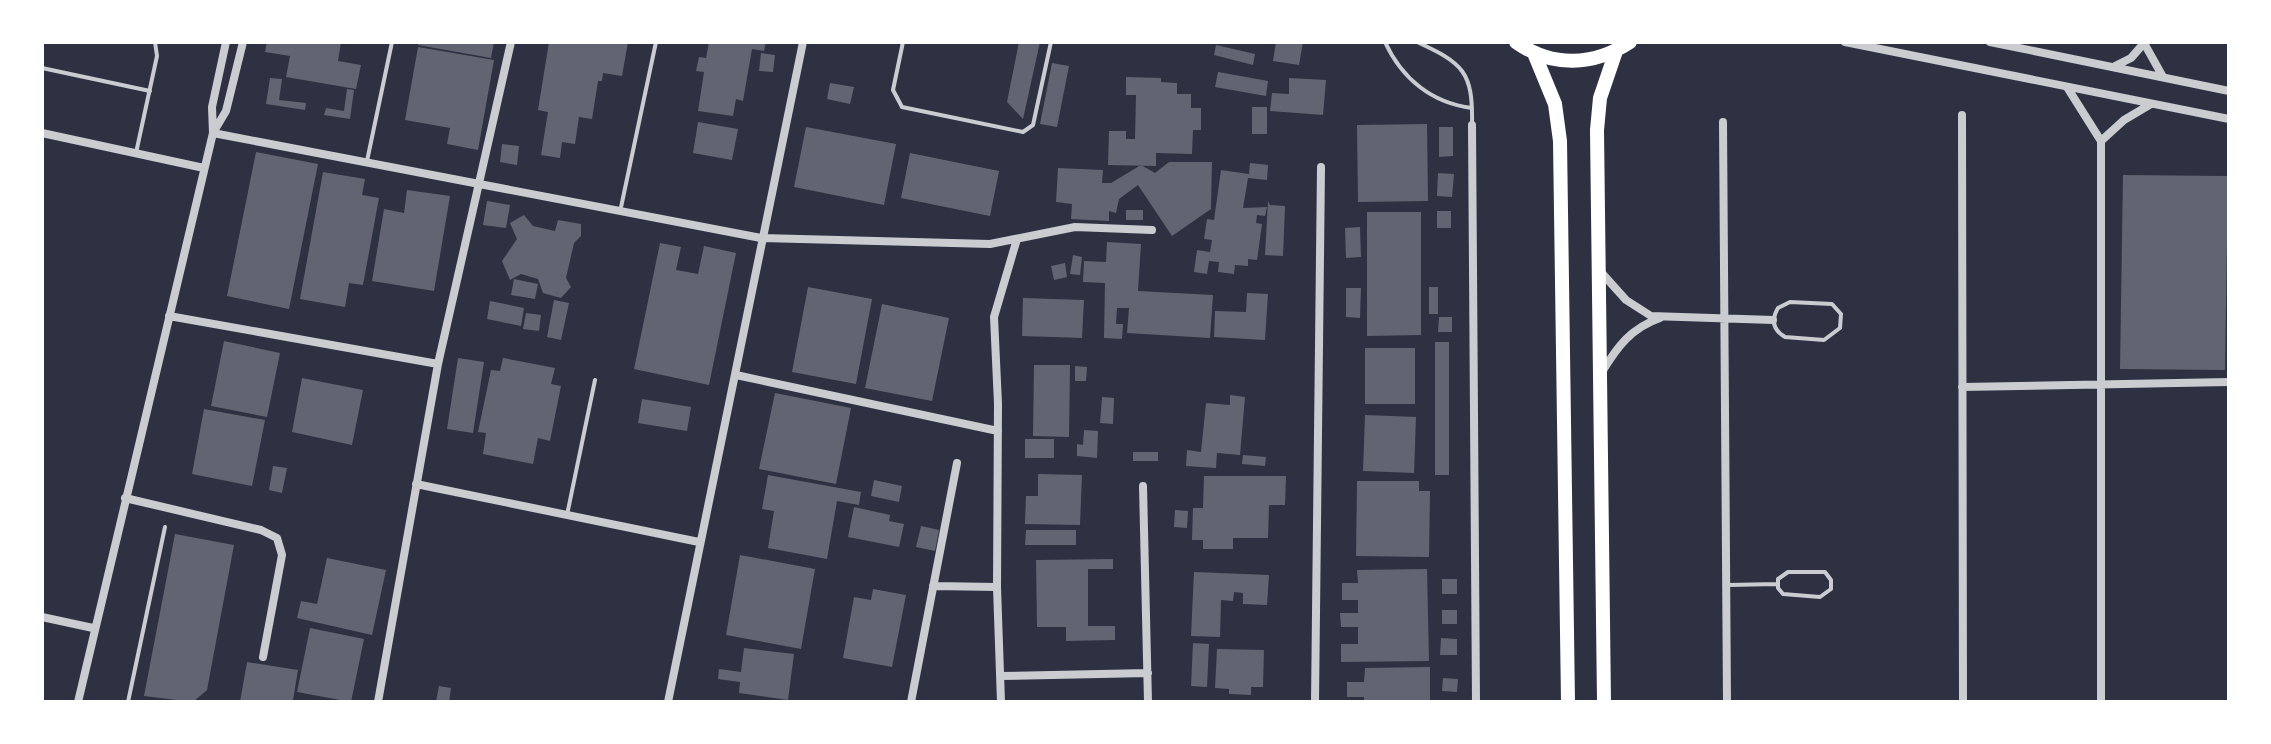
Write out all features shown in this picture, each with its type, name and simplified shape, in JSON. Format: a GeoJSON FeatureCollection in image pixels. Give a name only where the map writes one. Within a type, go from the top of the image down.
{"type":"FeatureCollection","features":[{"type":"Feature","properties":{"kind":"main road"},"geometry":{"type":"LineString","coordinates":[[1516,42],[1534,53],[1572,62],[1616,51],[1630,42]]}},
{"type":"Feature","properties":{"kind":"main road"},"geometry":{"type":"LineString","coordinates":[[1604,702],[1598,114],[1604,82],[1616,51]]}},
{"type":"Feature","properties":{"kind":"main road"},"geometry":{"type":"LineString","coordinates":[[1534,53],[1555,104],[1560,141],[1568,702]]}},
{"type":"Feature","properties":{"kind":"street"},"geometry":{"type":"LineString","coordinates":[[213,133],[212,107],[226,42]]}},
{"type":"Feature","properties":{"kind":"street"},"geometry":{"type":"LineString","coordinates":[[78,702],[204,168],[213,133],[226,111],[243,42]]}},
{"type":"Feature","properties":{"kind":"street"},"geometry":{"type":"LineString","coordinates":[[378,702],[438,364],[511,42]]}},
{"type":"Feature","properties":{"kind":"street"},"geometry":{"type":"LineString","coordinates":[[668,702],[803,42]]}},
{"type":"Feature","properties":{"kind":"street"},"geometry":{"type":"LineString","coordinates":[[1845,42],[2229,119]]}},
{"type":"Feature","properties":{"kind":"street"},"geometry":{"type":"LineString","coordinates":[[1990,42],[2229,91]]}},
{"type":"Feature","properties":{"kind":"street"},"geometry":{"type":"LineString","coordinates":[[2113,67],[2131,58],[2144,43],[2164,78]]}},
{"type":"Feature","properties":{"kind":"street"},"geometry":{"type":"LineString","coordinates":[[2067,87],[2101,141],[2101,702]]}},
{"type":"Feature","properties":{"kind":"street"},"geometry":{"type":"LineString","coordinates":[[2101,141],[2124,120],[2151,104]]}},
{"type":"Feature","properties":{"kind":"street"},"geometry":{"type":"LineString","coordinates":[[1962,115],[1963,702]]}},
{"type":"Feature","properties":{"kind":"street"},"geometry":{"type":"LineString","coordinates":[[1723,122],[1727,702]]}},
{"type":"Feature","properties":{"kind":"street"},"geometry":{"type":"LineString","coordinates":[[1472,125],[1476,702]]}},
{"type":"Feature","properties":{"kind":"street"},"geometry":{"type":"LineString","coordinates":[[42,133],[204,168]]}},
{"type":"Feature","properties":{"kind":"street"},"geometry":{"type":"LineString","coordinates":[[213,133],[761,238],[958,244],[1017,239],[1075,227],[1152,230]]}},
{"type":"Feature","properties":{"kind":"street"},"geometry":{"type":"LineString","coordinates":[[1315,702],[1321,167]]}},
{"type":"Feature","properties":{"kind":"street"},"geometry":{"type":"LineString","coordinates":[[1001,702],[994,317],[1017,239]]}},
{"type":"Feature","properties":{"kind":"street"},"geometry":{"type":"LineString","coordinates":[[1599,269],[1626,300],[1661,318]]}},
{"type":"Feature","properties":{"kind":"street"},"geometry":{"type":"LineString","coordinates":[[169,316],[438,364]]}},
{"type":"Feature","properties":{"kind":"street"},"geometry":{"type":"LineString","coordinates":[[1600,375],[1624,339],[1647,323],[1661,318],[1773,320]]}},
{"type":"Feature","properties":{"kind":"street"},"geometry":{"type":"LineString","coordinates":[[736,375],[998,431]]}},
{"type":"Feature","properties":{"kind":"street"},"geometry":{"type":"LineString","coordinates":[[1962,387],[2229,382]]}},
{"type":"Feature","properties":{"kind":"street"},"geometry":{"type":"LineString","coordinates":[[911,702],[957,463]]}},
{"type":"Feature","properties":{"kind":"street"},"geometry":{"type":"LineString","coordinates":[[416,484],[699,542]]}},
{"type":"Feature","properties":{"kind":"street"},"geometry":{"type":"LineString","coordinates":[[1143,486],[1148,702]]}},
{"type":"Feature","properties":{"kind":"street"},"geometry":{"type":"LineString","coordinates":[[125,498],[261,530],[277,538],[282,555],[263,657]]}},
{"type":"Feature","properties":{"kind":"street"},"geometry":{"type":"LineString","coordinates":[[933,586],[997,587]]}},
{"type":"Feature","properties":{"kind":"street"},"geometry":{"type":"LineString","coordinates":[[42,617],[93,628]]}},
{"type":"Feature","properties":{"kind":"street"},"geometry":{"type":"LineString","coordinates":[[1001,676],[1148,673]]}},
{"type":"Feature","properties":{"kind":"lane"},"geometry":{"type":"LineString","coordinates":[[136,154],[157,56],[155,42]]}},
{"type":"Feature","properties":{"kind":"lane"},"geometry":{"type":"LineString","coordinates":[[367,163],[392,42]]}},
{"type":"Feature","properties":{"kind":"lane"},"geometry":{"type":"LineString","coordinates":[[620,212],[656,42]]}},
{"type":"Feature","properties":{"kind":"lane"},"geometry":{"type":"LineString","coordinates":[[903,42],[893,90],[902,107],[1023,132],[1033,125],[1051,42]]}},
{"type":"Feature","properties":{"kind":"lane"},"geometry":{"type":"LineString","coordinates":[[1385,42],[1399,66],[1425,91],[1444,103],[1472,108]]}},
{"type":"Feature","properties":{"kind":"lane"},"geometry":{"type":"LineString","coordinates":[[1417,42],[1457,63],[1469,81],[1472,125]]}},
{"type":"Feature","properties":{"kind":"lane"},"geometry":{"type":"LineString","coordinates":[[42,68],[150,91]]}},
{"type":"Feature","properties":{"kind":"lane"},"geometry":{"type":"LineString","coordinates":[[1825,302],[1837,308],[1842,321],[1837,334],[1824,340],[1785,337],[1774,327],[1773,320],[1783,304],[1825,302]]}},
{"type":"Feature","properties":{"kind":"lane"},"geometry":{"type":"LineString","coordinates":[[567,515],[595,380]]}},
{"type":"Feature","properties":{"kind":"lane"},"geometry":{"type":"LineString","coordinates":[[128,702],[165,527]]}},
{"type":"Feature","properties":{"kind":"lane"},"geometry":{"type":"LineString","coordinates":[[1726,585],[1777,584],[1787,595],[1820,597],[1828,592],[1832,584],[1829,575],[1820,571],[1783,573],[1777,584]]}},
{"type":"Feature","properties":{"kind":"path"},"geometry":{"type":"LineString","coordinates":[[1342,42],[1357,42]]}},
{"type":"Feature","properties":{"kind":"building"},"geometry":{"type":"Polygon","coordinates":[[[267,42],[341,42],[338,61],[361,65],[356,89],[286,77],[290,56],[265,52],[267,42]]]}},
{"type":"Feature","properties":{"kind":"building"},"geometry":{"type":"Polygon","coordinates":[[[418,42],[494,42],[491,58],[418,45],[418,42]]]}},
{"type":"Feature","properties":{"kind":"building"},"geometry":{"type":"Polygon","coordinates":[[[549,42],[628,42],[622,76],[603,73],[602,81],[598,81],[592,119],[579,117],[575,144],[562,142],[560,158],[541,155],[548,112],[538,110],[549,42]]]}},
{"type":"Feature","properties":{"kind":"building"},"geometry":{"type":"Polygon","coordinates":[[[709,42],[766,42],[764,51],[752,49],[743,101],[736,99],[733,116],[698,111],[704,72],[696,71],[699,57],[706,58],[709,42]]]}},
{"type":"Feature","properties":{"kind":"building"},"geometry":{"type":"Polygon","coordinates":[[[1019,42],[1040,42],[1023,119],[1007,102],[1019,42]]]}},
{"type":"Feature","properties":{"kind":"building"},"geometry":{"type":"Polygon","coordinates":[[[1276,42],[1303,42],[1299,65],[1273,61],[1276,42]]]}},
{"type":"Feature","properties":{"kind":"building"},"geometry":{"type":"Polygon","coordinates":[[[1216,45],[1255,54],[1253,65],[1214,55],[1216,45]]]}},
{"type":"Feature","properties":{"kind":"building"},"geometry":{"type":"Polygon","coordinates":[[[418,47],[494,60],[478,150],[447,144],[450,128],[405,120],[418,47]]]}},
{"type":"Feature","properties":{"kind":"building"},"geometry":{"type":"Polygon","coordinates":[[[761,53],[775,55],[773,72],[759,71],[761,53]]]}},
{"type":"Feature","properties":{"kind":"building"},"geometry":{"type":"Polygon","coordinates":[[[1052,63],[1069,66],[1057,127],[1040,124],[1052,63]]]}},
{"type":"Feature","properties":{"kind":"building"},"geometry":{"type":"Polygon","coordinates":[[[1218,72],[1268,81],[1266,96],[1215,87],[1218,72]]]}},
{"type":"Feature","properties":{"kind":"building"},"geometry":{"type":"Polygon","coordinates":[[[1126,77],[1161,78],[1161,82],[1177,83],[1177,94],[1191,94],[1191,108],[1201,108],[1201,130],[1193,130],[1192,154],[1156,153],[1156,166],[1108,165],[1109,131],[1126,131],[1126,139],[1135,139],[1136,95],[1126,95],[1126,77]]]}},
{"type":"Feature","properties":{"kind":"building"},"geometry":{"type":"Polygon","coordinates":[[[270,78],[282,79],[279,100],[306,103],[305,110],[266,104],[270,78]]]}},
{"type":"Feature","properties":{"kind":"building"},"geometry":{"type":"Polygon","coordinates":[[[1289,78],[1326,80],[1323,115],[1270,111],[1272,93],[1289,94],[1289,78]]]}},
{"type":"Feature","properties":{"kind":"building"},"geometry":{"type":"Polygon","coordinates":[[[830,83],[854,87],[850,104],[827,99],[830,83]]]}},
{"type":"Feature","properties":{"kind":"building"},"geometry":{"type":"Polygon","coordinates":[[[347,89],[354,90],[350,119],[324,115],[326,108],[344,111],[347,89]]]}},
{"type":"Feature","properties":{"kind":"building"},"geometry":{"type":"Polygon","coordinates":[[[1252,107],[1267,107],[1267,134],[1252,134],[1252,107]]]}},
{"type":"Feature","properties":{"kind":"building"},"geometry":{"type":"Polygon","coordinates":[[[698,122],[738,129],[732,160],[693,153],[698,122]]]}},
{"type":"Feature","properties":{"kind":"building"},"geometry":{"type":"Polygon","coordinates":[[[1427,124],[1428,201],[1358,202],[1357,125],[1427,124]]]}},
{"type":"Feature","properties":{"kind":"building"},"geometry":{"type":"Polygon","coordinates":[[[806,127],[896,144],[884,205],[794,187],[806,127]]]}},
{"type":"Feature","properties":{"kind":"building"},"geometry":{"type":"Polygon","coordinates":[[[1439,127],[1453,127],[1453,156],[1439,157],[1439,127]]]}},
{"type":"Feature","properties":{"kind":"building"},"geometry":{"type":"Polygon","coordinates":[[[502,144],[519,146],[517,165],[500,162],[502,144]]]}},
{"type":"Feature","properties":{"kind":"building"},"geometry":{"type":"Polygon","coordinates":[[[256,152],[318,164],[289,309],[227,296],[256,152]]]}},
{"type":"Feature","properties":{"kind":"building"},"geometry":{"type":"Polygon","coordinates":[[[910,153],[999,171],[990,216],[901,198],[910,153]]]}},
{"type":"Feature","properties":{"kind":"building"},"geometry":{"type":"Polygon","coordinates":[[[1169,162],[1212,162],[1211,209],[1172,236],[1138,185],[1119,199],[1116,213],[1109,211],[1109,221],[1071,219],[1072,204],[1056,202],[1058,168],[1103,170],[1102,183],[1111,183],[1141,165],[1155,173],[1169,162]]]}},
{"type":"Feature","properties":{"kind":"building"},"geometry":{"type":"Polygon","coordinates":[[[1250,163],[1268,165],[1267,180],[1248,178],[1243,208],[1267,207],[1265,216],[1257,215],[1256,223],[1262,224],[1257,260],[1248,259],[1248,266],[1235,265],[1234,274],[1218,272],[1219,262],[1209,261],[1207,274],[1194,272],[1197,250],[1210,252],[1212,240],[1204,239],[1207,219],[1214,220],[1221,170],[1249,174],[1250,163]]]}},
{"type":"Feature","properties":{"kind":"building"},"geometry":{"type":"Polygon","coordinates":[[[323,172],[365,179],[362,195],[379,198],[363,285],[349,283],[345,307],[300,299],[323,172]]]}},
{"type":"Feature","properties":{"kind":"building"},"geometry":{"type":"Polygon","coordinates":[[[1438,173],[1454,174],[1452,197],[1437,196],[1438,173]]]}},
{"type":"Feature","properties":{"kind":"building"},"geometry":{"type":"Polygon","coordinates":[[[2123,175],[2228,176],[2225,370],[2120,369],[2123,175]]]}},
{"type":"Feature","properties":{"kind":"building"},"geometry":{"type":"Polygon","coordinates":[[[407,190],[450,196],[434,291],[372,281],[384,209],[404,213],[407,190]]]}},
{"type":"Feature","properties":{"kind":"building"},"geometry":{"type":"Polygon","coordinates":[[[487,201],[510,205],[506,228],[483,225],[487,201]]]}},
{"type":"Feature","properties":{"kind":"building"},"geometry":{"type":"Polygon","coordinates":[[[1268,201],[1270,205],[1285,206],[1283,256],[1265,255],[1268,201]]]}},
{"type":"Feature","properties":{"kind":"building"},"geometry":{"type":"Polygon","coordinates":[[[1126,210],[1143,210],[1143,220],[1126,220],[1126,210]]]}},
{"type":"Feature","properties":{"kind":"building"},"geometry":{"type":"Polygon","coordinates":[[[1437,211],[1451,211],[1451,228],[1437,228],[1437,211]]]}},
{"type":"Feature","properties":{"kind":"building"},"geometry":{"type":"Polygon","coordinates":[[[1367,212],[1421,212],[1421,335],[1367,336],[1367,212]]]}},
{"type":"Feature","properties":{"kind":"building"},"geometry":{"type":"Polygon","coordinates":[[[524,215],[533,226],[555,231],[558,220],[581,224],[581,236],[574,243],[566,278],[571,287],[561,298],[543,293],[538,279],[521,274],[510,280],[502,261],[517,239],[510,223],[524,215]]]}},
{"type":"Feature","properties":{"kind":"building"},"geometry":{"type":"Polygon","coordinates":[[[1360,227],[1361,257],[1346,258],[1345,228],[1360,227]]]}},
{"type":"Feature","properties":{"kind":"building"},"geometry":{"type":"Polygon","coordinates":[[[1107,242],[1141,244],[1138,291],[1213,295],[1210,338],[1127,333],[1129,308],[1117,308],[1116,324],[1123,324],[1122,339],[1104,338],[1105,283],[1083,282],[1084,261],[1106,262],[1107,242]]]}},
{"type":"Feature","properties":{"kind":"building"},"geometry":{"type":"Polygon","coordinates":[[[660,243],[681,247],[676,270],[698,274],[704,246],[736,253],[709,385],[634,369],[660,243]]]}},
{"type":"Feature","properties":{"kind":"building"},"geometry":{"type":"Polygon","coordinates":[[[1073,255],[1082,257],[1080,275],[1070,274],[1073,255]]]}},
{"type":"Feature","properties":{"kind":"building"},"geometry":{"type":"Polygon","coordinates":[[[1065,263],[1067,277],[1054,280],[1051,266],[1065,263]]]}},
{"type":"Feature","properties":{"kind":"building"},"geometry":{"type":"Polygon","coordinates":[[[514,279],[538,284],[535,299],[511,295],[514,279]]]}},
{"type":"Feature","properties":{"kind":"building"},"geometry":{"type":"Polygon","coordinates":[[[808,287],[872,299],[856,384],[792,372],[808,287]]]}},
{"type":"Feature","properties":{"kind":"building"},"geometry":{"type":"Polygon","coordinates":[[[1429,287],[1438,287],[1438,314],[1429,314],[1429,287]]]}},
{"type":"Feature","properties":{"kind":"building"},"geometry":{"type":"Polygon","coordinates":[[[1346,288],[1361,288],[1360,318],[1346,317],[1346,288]]]}},
{"type":"Feature","properties":{"kind":"building"},"geometry":{"type":"Polygon","coordinates":[[[1247,293],[1268,294],[1265,340],[1214,337],[1215,311],[1246,312],[1247,293]]]}},
{"type":"Feature","properties":{"kind":"building"},"geometry":{"type":"Polygon","coordinates":[[[1023,298],[1084,300],[1082,338],[1022,336],[1023,298]]]}},
{"type":"Feature","properties":{"kind":"building"},"geometry":{"type":"Polygon","coordinates":[[[554,300],[569,303],[561,340],[547,337],[554,300]]]}},
{"type":"Feature","properties":{"kind":"building"},"geometry":{"type":"Polygon","coordinates":[[[490,301],[524,308],[521,326],[487,319],[490,301]]]}},
{"type":"Feature","properties":{"kind":"building"},"geometry":{"type":"Polygon","coordinates":[[[882,304],[949,318],[932,401],[865,388],[882,304]]]}},
{"type":"Feature","properties":{"kind":"building"},"geometry":{"type":"Polygon","coordinates":[[[526,313],[541,315],[539,331],[523,329],[526,313]]]}},
{"type":"Feature","properties":{"kind":"building"},"geometry":{"type":"Polygon","coordinates":[[[1439,317],[1452,317],[1452,332],[1438,332],[1439,317]]]}},
{"type":"Feature","properties":{"kind":"building"},"geometry":{"type":"Polygon","coordinates":[[[224,341],[280,353],[267,417],[211,406],[224,341]]]}},
{"type":"Feature","properties":{"kind":"building"},"geometry":{"type":"Polygon","coordinates":[[[1435,342],[1449,342],[1449,475],[1435,475],[1435,342]]]}},
{"type":"Feature","properties":{"kind":"building"},"geometry":{"type":"Polygon","coordinates":[[[1365,348],[1415,348],[1415,404],[1365,404],[1365,348]]]}},
{"type":"Feature","properties":{"kind":"building"},"geometry":{"type":"Polygon","coordinates":[[[458,358],[484,362],[473,433],[447,429],[458,358]]]}},
{"type":"Feature","properties":{"kind":"building"},"geometry":{"type":"Polygon","coordinates":[[[503,358],[555,368],[551,384],[561,386],[550,441],[538,438],[533,464],[483,454],[486,433],[478,432],[491,370],[500,371],[503,358]]]}},
{"type":"Feature","properties":{"kind":"building"},"geometry":{"type":"Polygon","coordinates":[[[1034,365],[1070,365],[1069,437],[1033,436],[1034,365]]]}},
{"type":"Feature","properties":{"kind":"building"},"geometry":{"type":"Polygon","coordinates":[[[1075,366],[1087,367],[1086,381],[1075,381],[1075,366]]]}},
{"type":"Feature","properties":{"kind":"building"},"geometry":{"type":"Polygon","coordinates":[[[302,378],[363,390],[352,445],[292,432],[302,378]]]}},
{"type":"Feature","properties":{"kind":"building"},"geometry":{"type":"Polygon","coordinates":[[[775,393],[851,408],[836,484],[759,469],[775,393]]]}},
{"type":"Feature","properties":{"kind":"building"},"geometry":{"type":"Polygon","coordinates":[[[1230,395],[1245,397],[1240,455],[1217,453],[1216,468],[1186,466],[1187,450],[1201,452],[1206,403],[1230,405],[1230,395]]]}},
{"type":"Feature","properties":{"kind":"building"},"geometry":{"type":"Polygon","coordinates":[[[1102,397],[1114,398],[1113,424],[1100,423],[1102,397]]]}},
{"type":"Feature","properties":{"kind":"building"},"geometry":{"type":"Polygon","coordinates":[[[642,399],[691,407],[687,431],[638,423],[642,399]]]}},
{"type":"Feature","properties":{"kind":"building"},"geometry":{"type":"Polygon","coordinates":[[[204,409],[265,420],[252,486],[192,474],[204,409]]]}},
{"type":"Feature","properties":{"kind":"building"},"geometry":{"type":"Polygon","coordinates":[[[1365,415],[1416,417],[1414,473],[1363,471],[1365,415]]]}},
{"type":"Feature","properties":{"kind":"building"},"geometry":{"type":"Polygon","coordinates":[[[1084,430],[1098,431],[1097,458],[1077,456],[1077,444],[1083,445],[1084,430]]]}},
{"type":"Feature","properties":{"kind":"building"},"geometry":{"type":"Polygon","coordinates":[[[1025,439],[1054,439],[1054,458],[1025,458],[1025,439]]]}},
{"type":"Feature","properties":{"kind":"building"},"geometry":{"type":"Polygon","coordinates":[[[1133,452],[1158,452],[1158,461],[1133,461],[1133,452]]]}},
{"type":"Feature","properties":{"kind":"building"},"geometry":{"type":"Polygon","coordinates":[[[1243,455],[1266,457],[1265,466],[1242,464],[1243,455]]]}},
{"type":"Feature","properties":{"kind":"building"},"geometry":{"type":"Polygon","coordinates":[[[273,466],[287,468],[282,493],[269,490],[273,466]]]}},
{"type":"Feature","properties":{"kind":"building"},"geometry":{"type":"Polygon","coordinates":[[[1038,474],[1082,475],[1080,525],[1025,524],[1026,496],[1038,496],[1038,474]]]}},
{"type":"Feature","properties":{"kind":"building"},"geometry":{"type":"Polygon","coordinates":[[[768,475],[861,492],[859,505],[837,501],[827,559],[768,548],[774,511],[762,509],[768,475]]]}},
{"type":"Feature","properties":{"kind":"building"},"geometry":{"type":"Polygon","coordinates":[[[1204,476],[1286,476],[1285,505],[1269,505],[1268,538],[1233,538],[1233,549],[1203,549],[1203,540],[1192,540],[1193,508],[1203,508],[1204,476]]]}},
{"type":"Feature","properties":{"kind":"building"},"geometry":{"type":"Polygon","coordinates":[[[874,480],[902,486],[899,502],[871,496],[874,480]]]}},
{"type":"Feature","properties":{"kind":"building"},"geometry":{"type":"Polygon","coordinates":[[[1357,481],[1419,481],[1419,491],[1430,491],[1429,557],[1356,556],[1357,481]]]}},
{"type":"Feature","properties":{"kind":"building"},"geometry":{"type":"Polygon","coordinates":[[[854,507],[890,515],[889,521],[904,524],[899,547],[848,537],[854,507]]]}},
{"type":"Feature","properties":{"kind":"building"},"geometry":{"type":"Polygon","coordinates":[[[1175,510],[1188,511],[1187,528],[1174,527],[1175,510]]]}},
{"type":"Feature","properties":{"kind":"building"},"geometry":{"type":"Polygon","coordinates":[[[921,526],[939,530],[935,551],[916,547],[921,526]]]}},
{"type":"Feature","properties":{"kind":"building"},"geometry":{"type":"Polygon","coordinates":[[[1026,530],[1076,530],[1076,545],[1025,545],[1026,530]]]}},
{"type":"Feature","properties":{"kind":"building"},"geometry":{"type":"Polygon","coordinates":[[[175,534],[234,545],[207,690],[193,702],[144,696],[175,534]]]}},
{"type":"Feature","properties":{"kind":"building"},"geometry":{"type":"Polygon","coordinates":[[[740,555],[815,569],[801,649],[726,635],[740,555]]]}},
{"type":"Feature","properties":{"kind":"building"},"geometry":{"type":"Polygon","coordinates":[[[327,558],[386,570],[372,635],[297,618],[301,601],[317,604],[327,558]]]}},
{"type":"Feature","properties":{"kind":"building"},"geometry":{"type":"Polygon","coordinates":[[[1113,559],[1113,569],[1088,569],[1088,626],[1115,626],[1115,640],[1066,641],[1066,627],[1037,627],[1036,560],[1113,559]]]}},
{"type":"Feature","properties":{"kind":"building"},"geometry":{"type":"Polygon","coordinates":[[[1427,569],[1429,661],[1341,662],[1341,644],[1358,644],[1358,627],[1341,627],[1340,613],[1358,613],[1358,600],[1342,600],[1342,583],[1358,583],[1357,570],[1427,569]]]}},
{"type":"Feature","properties":{"kind":"building"},"geometry":{"type":"Polygon","coordinates":[[[1194,572],[1269,575],[1267,605],[1243,604],[1243,593],[1234,592],[1233,601],[1221,600],[1220,637],[1191,636],[1194,572]]]}},
{"type":"Feature","properties":{"kind":"building"},"geometry":{"type":"Polygon","coordinates":[[[1442,579],[1457,579],[1457,594],[1442,594],[1442,579]]]}},
{"type":"Feature","properties":{"kind":"building"},"geometry":{"type":"Polygon","coordinates":[[[873,589],[906,595],[892,667],[843,658],[854,597],[871,600],[873,589]]]}},
{"type":"Feature","properties":{"kind":"building"},"geometry":{"type":"Polygon","coordinates":[[[1442,610],[1457,610],[1457,624],[1442,624],[1442,610]]]}},
{"type":"Feature","properties":{"kind":"building"},"geometry":{"type":"Polygon","coordinates":[[[310,628],[364,639],[351,702],[297,692],[310,628]]]}},
{"type":"Feature","properties":{"kind":"building"},"geometry":{"type":"Polygon","coordinates":[[[1441,638],[1457,639],[1457,655],[1440,655],[1441,638]]]}},
{"type":"Feature","properties":{"kind":"building"},"geometry":{"type":"Polygon","coordinates":[[[1193,643],[1209,644],[1207,687],[1191,686],[1193,643]]]}},
{"type":"Feature","properties":{"kind":"building"},"geometry":{"type":"Polygon","coordinates":[[[744,648],[794,654],[788,700],[739,693],[740,682],[718,679],[719,669],[741,672],[744,648]]]}},
{"type":"Feature","properties":{"kind":"building"},"geometry":{"type":"Polygon","coordinates":[[[1217,649],[1264,650],[1263,687],[1251,687],[1251,695],[1229,694],[1229,689],[1215,688],[1217,649]]]}},
{"type":"Feature","properties":{"kind":"building"},"geometry":{"type":"Polygon","coordinates":[[[247,662],[298,670],[293,700],[240,702],[247,662]]]}},
{"type":"Feature","properties":{"kind":"building"},"geometry":{"type":"Polygon","coordinates":[[[1430,667],[1430,702],[1364,702],[1364,697],[1347,697],[1347,682],[1364,682],[1365,668],[1430,667]]]}},
{"type":"Feature","properties":{"kind":"building"},"geometry":{"type":"Polygon","coordinates":[[[1443,678],[1458,679],[1457,692],[1442,691],[1443,678]]]}},
{"type":"Feature","properties":{"kind":"building"},"geometry":{"type":"Polygon","coordinates":[[[439,686],[451,688],[449,702],[436,702],[439,686]]]}}]}
